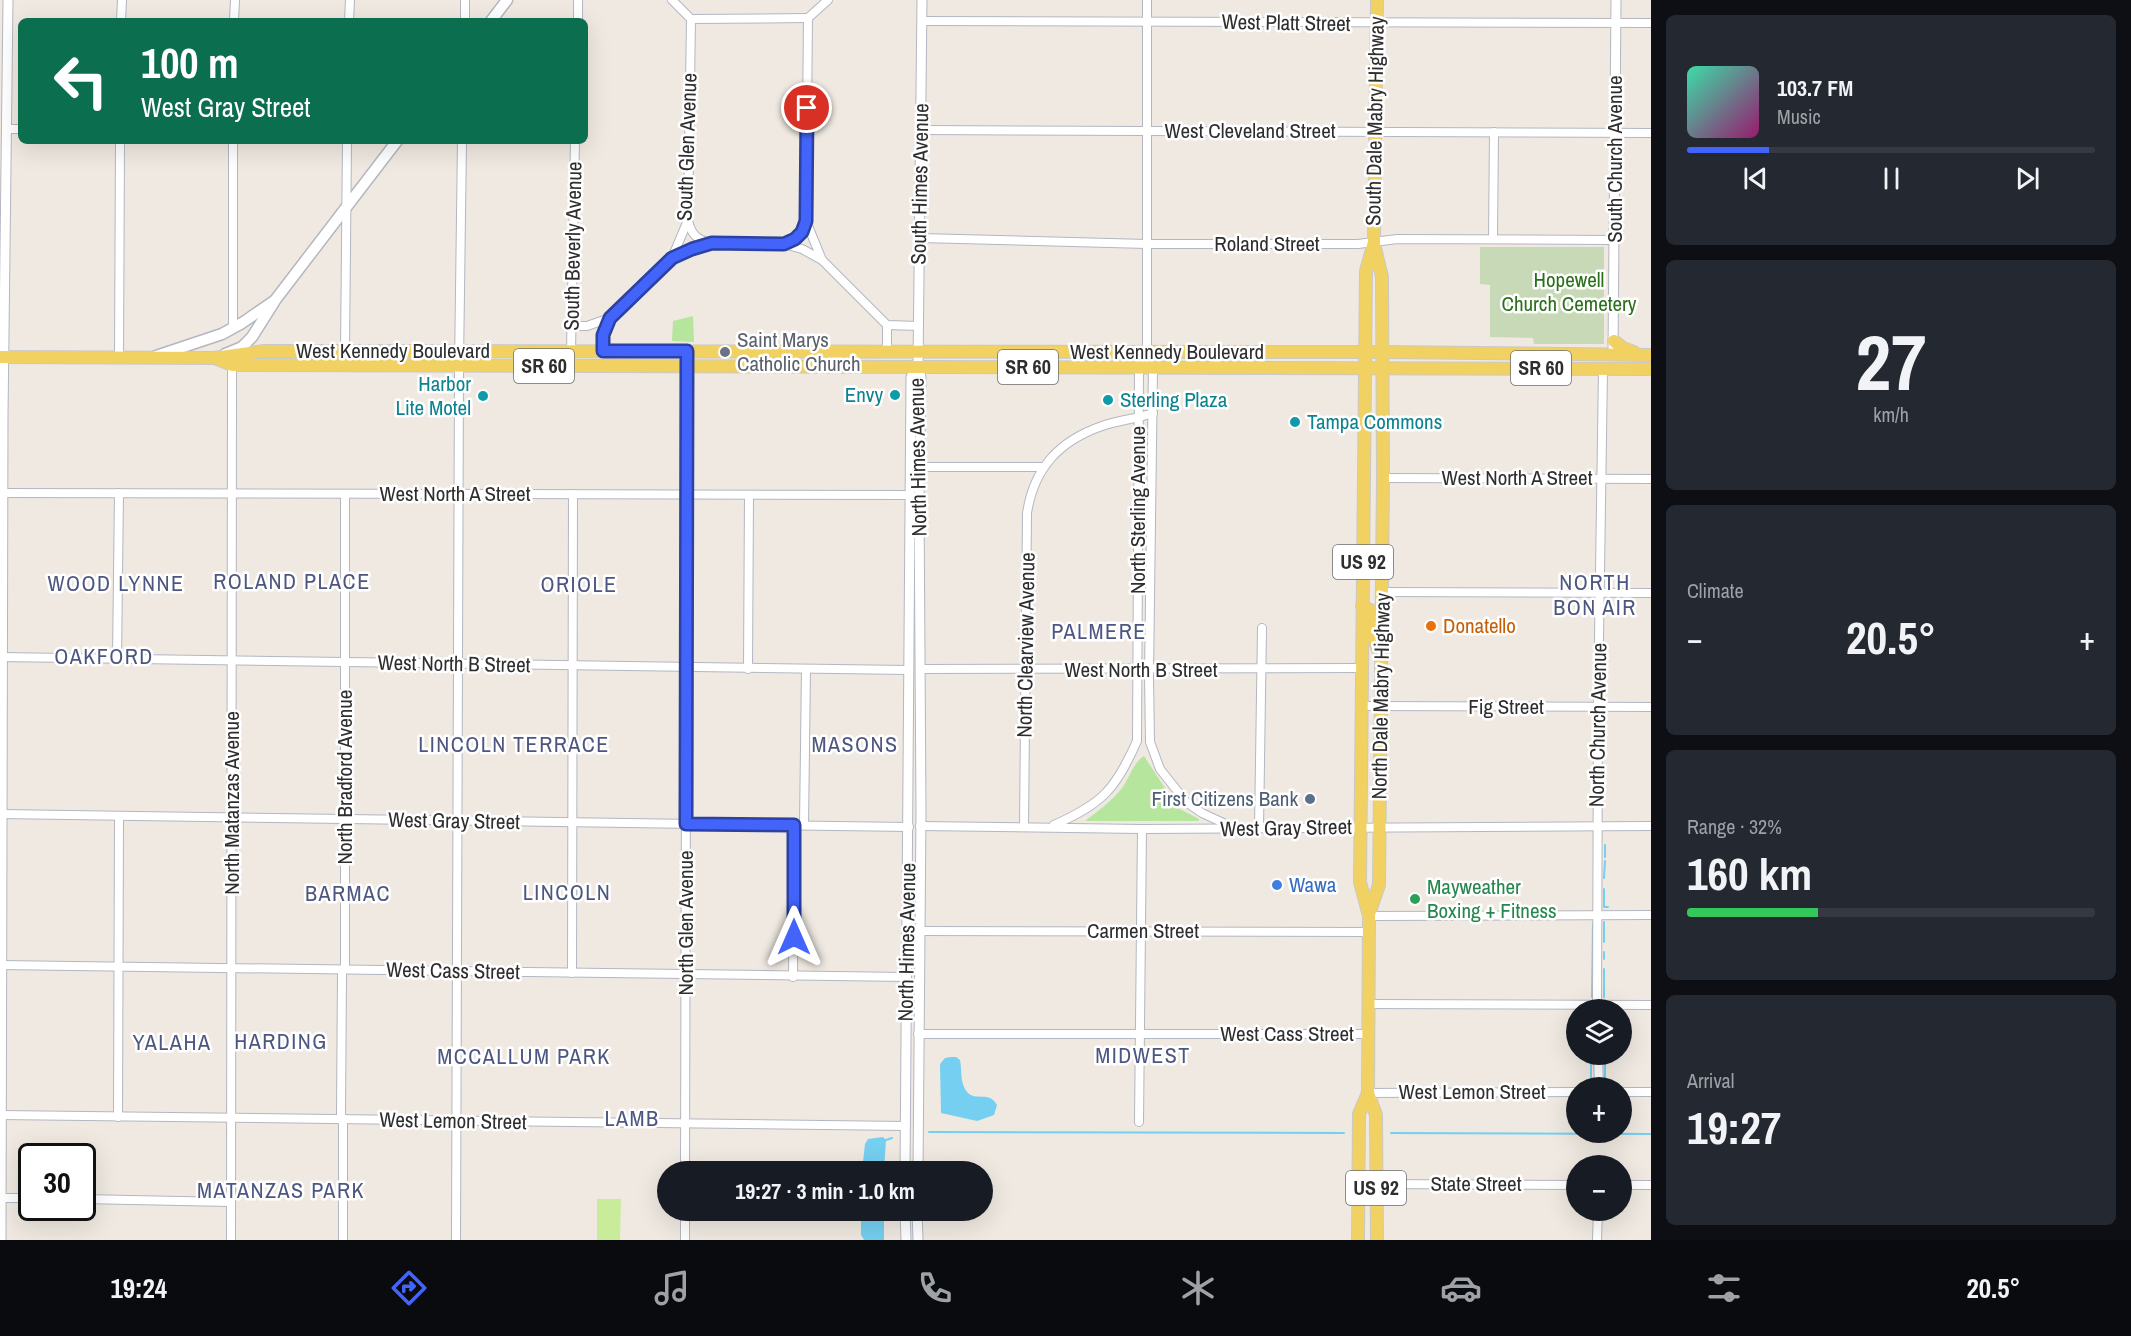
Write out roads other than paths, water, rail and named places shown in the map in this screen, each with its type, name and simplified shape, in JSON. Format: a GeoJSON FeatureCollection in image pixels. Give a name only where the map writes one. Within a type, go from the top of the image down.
{"type":"FeatureCollection","features":[{"type":"Feature","properties":{"kind":"main road"},"geometry":{"type":"LineString","coordinates":[[493,18],[507,0]]}},
{"type":"Feature","properties":{"kind":"main road","name":"South Dale Mabry Highway"},"geometry":{"type":"LineString","coordinates":[[1374,242],[1377,0]]}},
{"type":"Feature","properties":{"kind":"main road"},"geometry":{"type":"LineString","coordinates":[[213,357],[229,353],[249,341],[276,299],[396,144]]}},
{"type":"Feature","properties":{"kind":"main road","name":"US 92"},"geometry":{"type":"LineString","coordinates":[[1366,367],[1366,271],[1374,242]]}},
{"type":"Feature","properties":{"kind":"main road","name":"US 92"},"geometry":{"type":"LineString","coordinates":[[1374,242],[1382,277],[1382,367]]}},
{"type":"Feature","properties":{"kind":"main road"},"geometry":{"type":"LineString","coordinates":[[152,357],[233,328],[276,299]]}},
{"type":"Feature","properties":{"kind":"main road"},"geometry":{"type":"LineString","coordinates":[[1613,348],[1623,348],[1649,356]]}},
{"type":"Feature","properties":{"kind":"main road","name":"West Kennedy Boulevard"},"geometry":{"type":"LineString","coordinates":[[2,357],[213,357],[264,351],[1381,352],[1613,348]]}},
{"type":"Feature","properties":{"kind":"main road"},"geometry":{"type":"LineString","coordinates":[[1072,367],[1086,360],[1133,360],[1147,352]]}},
{"type":"Feature","properties":{"kind":"main road"},"geometry":{"type":"LineString","coordinates":[[1139,367],[1160,359],[1206,359],[1219,352]]}},
{"type":"Feature","properties":{"kind":"main road"},"geometry":{"type":"LineString","coordinates":[[1603,369],[1605,364],[1610,362],[1649,356]]}},
{"type":"Feature","properties":{"kind":"main road","name":"SR 60"},"geometry":{"type":"LineString","coordinates":[[213,357],[232,365]]}},
{"type":"Feature","properties":{"kind":"main road","name":"West Kennedy Boulevard"},"geometry":{"type":"LineString","coordinates":[[232,365],[1651,369]]}},
{"type":"Feature","properties":{"kind":"main road","name":"North Dale Mabry Highway"},"geometry":{"type":"LineString","coordinates":[[1366,367],[1360,882],[1368,915],[1368,1093],[1376,1115],[1377,1240]]}},
{"type":"Feature","properties":{"kind":"main road","name":"North Dale Mabry Highway"},"geometry":{"type":"LineString","coordinates":[[1368,915],[1379,885],[1382,367]]}},
{"type":"Feature","properties":{"kind":"main road"},"geometry":{"type":"LineString","coordinates":[[1362,606],[1368,607],[1371,613],[1372,633],[1381,660]]}},
{"type":"Feature","properties":{"kind":"main road","name":"North Dale Mabry Highway"},"geometry":{"type":"LineString","coordinates":[[1358,1240],[1359,1114],[1368,1093]]}},
{"type":"Feature","properties":{"kind":"street"},"geometry":{"type":"LineString","coordinates":[[1,1240],[2,357],[3,204],[7,129],[4,54],[8,0]]}},
{"type":"Feature","properties":{"kind":"street"},"geometry":{"type":"LineString","coordinates":[[121,18],[122,0]]}},
{"type":"Feature","properties":{"kind":"street"},"geometry":{"type":"LineString","coordinates":[[234,18],[235,0]]}},
{"type":"Feature","properties":{"kind":"street"},"geometry":{"type":"LineString","coordinates":[[349,18],[350,0]]}},
{"type":"Feature","properties":{"kind":"street"},"geometry":{"type":"LineString","coordinates":[[465,0],[465,18]]}},
{"type":"Feature","properties":{"kind":"street"},"geometry":{"type":"LineString","coordinates":[[578,0],[578,18]]}},
{"type":"Feature","properties":{"kind":"street"},"geometry":{"type":"LineString","coordinates":[[672,0],[691,19],[808,18],[828,0]]}},
{"type":"Feature","properties":{"kind":"street","name":"South Himes Avenue"},"geometry":{"type":"LineString","coordinates":[[918,367],[922,0]]}},
{"type":"Feature","properties":{"kind":"street"},"geometry":{"type":"LineString","coordinates":[[1147,0],[1147,352]]}},
{"type":"Feature","properties":{"kind":"street","name":"South Church Avenue"},"geometry":{"type":"LineString","coordinates":[[1613,348],[1616,0]]}},
{"type":"Feature","properties":{"kind":"street"},"geometry":{"type":"LineString","coordinates":[[784,244],[795,239],[802,232],[806,221],[808,18]]}},
{"type":"Feature","properties":{"kind":"street","name":"South Glen Avenue"},"geometry":{"type":"LineString","coordinates":[[572,326],[587,326],[610,318],[672,258],[687,220],[691,19]]}},
{"type":"Feature","properties":{"kind":"street","name":"West Platt Street"},"geometry":{"type":"LineString","coordinates":[[922,21],[1651,23]]}},
{"type":"Feature","properties":{"kind":"street"},"geometry":{"type":"LineString","coordinates":[[7,129],[18,129]]}},
{"type":"Feature","properties":{"kind":"street","name":"West Cleveland Street"},"geometry":{"type":"LineString","coordinates":[[921,130],[1651,133]]}},
{"type":"Feature","properties":{"kind":"street"},"geometry":{"type":"LineString","coordinates":[[1493,239],[1494,132]]}},
{"type":"Feature","properties":{"kind":"street"},"geometry":{"type":"LineString","coordinates":[[119,357],[120,144]]}},
{"type":"Feature","properties":{"kind":"street"},"geometry":{"type":"LineString","coordinates":[[233,144],[233,328]]}},
{"type":"Feature","properties":{"kind":"street"},"geometry":{"type":"LineString","coordinates":[[345,351],[347,144]]}},
{"type":"Feature","properties":{"kind":"street"},"geometry":{"type":"LineString","coordinates":[[456,1240],[458,494],[462,144]]}},
{"type":"Feature","properties":{"kind":"street","name":"South Beverly Avenue"},"geometry":{"type":"LineString","coordinates":[[571,351],[575,144]]}},
{"type":"Feature","properties":{"kind":"street"},"geometry":{"type":"LineString","coordinates":[[687,220],[694,235],[700,240],[712,243],[784,244],[802,249],[822,260],[887,325],[919,326]]}},
{"type":"Feature","properties":{"kind":"street"},"geometry":{"type":"LineString","coordinates":[[806,221],[822,260]]}},
{"type":"Feature","properties":{"kind":"street","name":"Roland Street"},"geometry":{"type":"LineString","coordinates":[[919,238],[1147,244],[1358,244],[1397,239],[1615,240]]}},
{"type":"Feature","properties":{"kind":"street"},"geometry":{"type":"LineString","coordinates":[[672,258],[712,243]]}},
{"type":"Feature","properties":{"kind":"street"},"geometry":{"type":"LineString","coordinates":[[603,351],[603,335],[610,318]]}},
{"type":"Feature","properties":{"kind":"street"},"geometry":{"type":"LineString","coordinates":[[887,325],[887,352]]}},
{"type":"Feature","properties":{"kind":"street","name":"North Glen Avenue"},"geometry":{"type":"LineString","coordinates":[[685,1161],[687,351]]}},
{"type":"Feature","properties":{"kind":"street","name":"North Matanzas Avenue"},"geometry":{"type":"LineString","coordinates":[[231,1240],[232,365]]}},
{"type":"Feature","properties":{"kind":"street","name":"North Himes Avenue"},"geometry":{"type":"LineString","coordinates":[[918,367],[921,377],[918,1161]]}},
{"type":"Feature","properties":{"kind":"street","name":"North Himes Avenue"},"geometry":{"type":"LineString","coordinates":[[905,1161],[909,827],[909,495],[911,377],[918,367]]}},
{"type":"Feature","properties":{"kind":"street","name":"North Sterling Avenue"},"geometry":{"type":"LineString","coordinates":[[1050,827],[1088,808],[1109,792],[1123,773],[1137,741],[1139,367]]}},
{"type":"Feature","properties":{"kind":"street","name":"North Sterling Avenue"},"geometry":{"type":"LineString","coordinates":[[1150,742],[1153,367]]}},
{"type":"Feature","properties":{"kind":"street","name":"North Church Avenue"},"geometry":{"type":"LineString","coordinates":[[1597,999],[1600,478],[1603,369]]}},
{"type":"Feature","properties":{"kind":"street"},"geometry":{"type":"LineString","coordinates":[[919,467],[1043,467],[1052,455],[1080,436],[1103,426],[1153,413]]}},
{"type":"Feature","properties":{"kind":"street","name":"North Clearview Avenue"},"geometry":{"type":"LineString","coordinates":[[1024,827],[1027,513],[1029,498],[1043,467]]}},
{"type":"Feature","properties":{"kind":"street","name":"West North A Street"},"geometry":{"type":"LineString","coordinates":[[1383,478],[1651,479]]}},
{"type":"Feature","properties":{"kind":"street","name":"West North A Street"},"geometry":{"type":"LineString","coordinates":[[2,493],[909,495]]}},
{"type":"Feature","properties":{"kind":"street"},"geometry":{"type":"LineString","coordinates":[[117,660],[118,494]]}},
{"type":"Feature","properties":{"kind":"street","name":"North Bradford Avenue"},"geometry":{"type":"LineString","coordinates":[[343,1240],[345,494]]}},
{"type":"Feature","properties":{"kind":"street"},"geometry":{"type":"LineString","coordinates":[[572,973],[573,494]]}},
{"type":"Feature","properties":{"kind":"street"},"geometry":{"type":"LineString","coordinates":[[748,669],[749,495]]}},
{"type":"Feature","properties":{"kind":"street"},"geometry":{"type":"LineString","coordinates":[[1139,562],[1151,562]]}},
{"type":"Feature","properties":{"kind":"street"},"geometry":{"type":"LineString","coordinates":[[1137,590],[1150,589]]}},
{"type":"Feature","properties":{"kind":"street"},"geometry":{"type":"LineString","coordinates":[[1382,592],[1651,593]]}},
{"type":"Feature","properties":{"kind":"street"},"geometry":{"type":"LineString","coordinates":[[1259,828],[1262,628]]}},
{"type":"Feature","properties":{"kind":"street","name":"West North B Street"},"geometry":{"type":"LineString","coordinates":[[2,657],[908,670]]}},
{"type":"Feature","properties":{"kind":"street","name":"West North B Street"},"geometry":{"type":"LineString","coordinates":[[920,669],[1362,668]]}},
{"type":"Feature","properties":{"kind":"street"},"geometry":{"type":"LineString","coordinates":[[804,825],[806,669]]}},
{"type":"Feature","properties":{"kind":"street","name":"Fig Street"},"geometry":{"type":"LineString","coordinates":[[1361,705],[1651,707]]}},
{"type":"Feature","properties":{"kind":"street"},"geometry":{"type":"LineString","coordinates":[[1137,741],[1150,742],[1160,769],[1186,802],[1202,813],[1236,828]]}},
{"type":"Feature","properties":{"kind":"street"},"geometry":{"type":"LineString","coordinates":[[909,760],[914,773],[916,817],[920,826]]}},
{"type":"Feature","properties":{"kind":"street","name":"West Gray Street"},"geometry":{"type":"LineString","coordinates":[[2,814],[909,827]]}},
{"type":"Feature","properties":{"kind":"street"},"geometry":{"type":"LineString","coordinates":[[118,1117],[119,817]]}},
{"type":"Feature","properties":{"kind":"street"},"geometry":{"type":"LineString","coordinates":[[794,825],[794,977]]}},
{"type":"Feature","properties":{"kind":"street","name":"West Gray Street"},"geometry":{"type":"LineString","coordinates":[[920,826],[1142,829],[1651,826]]}},
{"type":"Feature","properties":{"kind":"street"},"geometry":{"type":"LineString","coordinates":[[909,827],[914,840],[914,896],[919,904]]}},
{"type":"Feature","properties":{"kind":"street"},"geometry":{"type":"LineString","coordinates":[[1138,1122],[1142,829]]}},
{"type":"Feature","properties":{"kind":"street"},"geometry":{"type":"LineString","coordinates":[[1368,915],[1651,915]]}},
{"type":"Feature","properties":{"kind":"street","name":"Carmen Street"},"geometry":{"type":"LineString","coordinates":[[918,931],[1368,932]]}},
{"type":"Feature","properties":{"kind":"street","name":"West Cass Street"},"geometry":{"type":"LineString","coordinates":[[1,965],[906,977]]}},
{"type":"Feature","properties":{"kind":"street"},"geometry":{"type":"LineString","coordinates":[[906,977],[912,992],[914,1028],[918,1034]]}},
{"type":"Feature","properties":{"kind":"street","name":"West Cass Street"},"geometry":{"type":"LineString","coordinates":[[1369,1004],[1566,1007]]}},
{"type":"Feature","properties":{"kind":"street","name":"West Cass Street"},"geometry":{"type":"LineString","coordinates":[[1632,1006],[1651,1005]]}},
{"type":"Feature","properties":{"kind":"street","name":"West Cass Street"},"geometry":{"type":"LineString","coordinates":[[918,1034],[1368,1034]]}},
{"type":"Feature","properties":{"kind":"street"},"geometry":{"type":"LineString","coordinates":[[906,1067],[912,1070],[911,1136],[918,1146]]}},
{"type":"Feature","properties":{"kind":"street","name":"West Lemon Street"},"geometry":{"type":"LineString","coordinates":[[1368,1093],[1566,1092]]}},
{"type":"Feature","properties":{"kind":"street"},"geometry":{"type":"LineString","coordinates":[[1632,1092],[1651,1092]]}},
{"type":"Feature","properties":{"kind":"street","name":"West Lemon Street"},"geometry":{"type":"LineString","coordinates":[[1,1115],[906,1126]]}},
{"type":"Feature","properties":{"kind":"street","name":"State Street"},"geometry":{"type":"LineString","coordinates":[[1376,1184],[1566,1185]]}},
{"type":"Feature","properties":{"kind":"street"},"geometry":{"type":"LineString","coordinates":[[1632,1185],[1651,1185]]}},
{"type":"Feature","properties":{"kind":"street"},"geometry":{"type":"LineString","coordinates":[[1,1198],[18,1198]]}},
{"type":"Feature","properties":{"kind":"street"},"geometry":{"type":"LineString","coordinates":[[96,1199],[230,1202]]}},
{"type":"Feature","properties":{"kind":"street"},"geometry":{"type":"LineString","coordinates":[[685,1221],[685,1240]]}},
{"type":"Feature","properties":{"kind":"street"},"geometry":{"type":"LineString","coordinates":[[905,1221],[906,1240]]}},
{"type":"Feature","properties":{"kind":"street"},"geometry":{"type":"LineString","coordinates":[[917,1221],[918,1240]]}},
{"type":"Feature","properties":{"kind":"street"},"geometry":{"type":"LineString","coordinates":[[1597,1240],[1598,1221]]}},
{"type":"Feature","properties":{"kind":"water"},"geometry":{"type":"Polygon","coordinates":[[[945,1058],[960,1060],[962,1082],[968,1093],[972,1096],[989,1098],[997,1105],[994,1115],[977,1121],[941,1113],[940,1064],[945,1058]]]}},
{"type":"Feature","properties":{"kind":"water"},"geometry":{"type":"Polygon","coordinates":[[[883,1137],[886,1140],[885,1161],[863,1161],[865,1144],[868,1139],[883,1137]]]}},
{"type":"Feature","properties":{"kind":"water"},"geometry":{"type":"Polygon","coordinates":[[[861,1221],[884,1221],[884,1240],[864,1240],[861,1235],[861,1221]]]}},
{"type":"Feature","properties":{"kind":"waterway"},"geometry":{"type":"LineString","coordinates":[[1605,845],[1605,857]]}},
{"type":"Feature","properties":{"kind":"waterway"},"geometry":{"type":"LineString","coordinates":[[1604,878],[1605,861]]}},
{"type":"Feature","properties":{"kind":"waterway"},"geometry":{"type":"LineString","coordinates":[[1604,889],[1604,907],[1608,907]]}},
{"type":"Feature","properties":{"kind":"waterway"},"geometry":{"type":"LineString","coordinates":[[1604,922],[1604,942]]}},
{"type":"Feature","properties":{"kind":"waterway"},"geometry":{"type":"LineString","coordinates":[[1592,997],[1593,924]]}},
{"type":"Feature","properties":{"kind":"waterway"},"geometry":{"type":"LineString","coordinates":[[1604,952],[1604,959]]}},
{"type":"Feature","properties":{"kind":"waterway"},"geometry":{"type":"LineString","coordinates":[[1604,969],[1604,997]]}},
{"type":"Feature","properties":{"kind":"waterway"},"geometry":{"type":"LineString","coordinates":[[1591,1065],[1591,1077]]}},
{"type":"Feature","properties":{"kind":"waterway"},"geometry":{"type":"LineString","coordinates":[[1605,1065],[1605,1077]]}},
{"type":"Feature","properties":{"kind":"waterway"},"geometry":{"type":"LineString","coordinates":[[929,1132],[1344,1133]]}},
{"type":"Feature","properties":{"kind":"waterway"},"geometry":{"type":"LineString","coordinates":[[1391,1133],[1651,1134]]}},
{"type":"Feature","properties":{"kind":"waterway"},"geometry":{"type":"LineString","coordinates":[[886,1140],[892,1138]]}},
{"type":"Feature","properties":{"kind":"place","name":"Saint Marys Catholic Church"},"geometry":{"type":"Point","coordinates":[725,352]}},
{"type":"Feature","properties":{"kind":"place","name":"Envy"},"geometry":{"type":"Point","coordinates":[895,395]}},
{"type":"Feature","properties":{"kind":"place","name":"Harbor Lite Motel"},"geometry":{"type":"Point","coordinates":[483,396]}},
{"type":"Feature","properties":{"kind":"place","name":"Sterling Plaza"},"geometry":{"type":"Point","coordinates":[1108,400]}},
{"type":"Feature","properties":{"kind":"place","name":"Tampa Commons"},"geometry":{"type":"Point","coordinates":[1295,422]}},
{"type":"Feature","properties":{"kind":"place","name":"Donatello"},"geometry":{"type":"Point","coordinates":[1431,626]}},
{"type":"Feature","properties":{"kind":"place","name":"First Citizens Bank"},"geometry":{"type":"Point","coordinates":[1310,799]}},
{"type":"Feature","properties":{"kind":"place","name":"Wawa"},"geometry":{"type":"Point","coordinates":[1277,885]}},
{"type":"Feature","properties":{"kind":"place","name":"Mayweather Boxing + Fitness"},"geometry":{"type":"Point","coordinates":[1415,899]}},
{"type":"Feature","properties":{"kind":"district","name":"ROLAND PLACE"},"geometry":{"type":"Point","coordinates":[292,581]}},
{"type":"Feature","properties":{"kind":"district","name":"WOOD LYNNE"},"geometry":{"type":"Point","coordinates":[116,583]}},
{"type":"Feature","properties":{"kind":"district","name":"ORIOLE"},"geometry":{"type":"Point","coordinates":[579,584]}},
{"type":"Feature","properties":{"kind":"district","name":"NORTH BON AIR"},"geometry":{"type":"Point","coordinates":[1595,594]}},
{"type":"Feature","properties":{"kind":"district","name":"PALMERE"},"geometry":{"type":"Point","coordinates":[1099,631]}},
{"type":"Feature","properties":{"kind":"district","name":"OAKFORD"},"geometry":{"type":"Point","coordinates":[104,656]}},
{"type":"Feature","properties":{"kind":"district","name":"LINCOLN TERRACE"},"geometry":{"type":"Point","coordinates":[514,744]}},
{"type":"Feature","properties":{"kind":"district","name":"MASONS"},"geometry":{"type":"Point","coordinates":[855,744]}},
{"type":"Feature","properties":{"kind":"district","name":"LINCOLN"},"geometry":{"type":"Point","coordinates":[567,892]}},
{"type":"Feature","properties":{"kind":"district","name":"BARMAC"},"geometry":{"type":"Point","coordinates":[348,893]}},
{"type":"Feature","properties":{"kind":"district","name":"HARDING"},"geometry":{"type":"Point","coordinates":[281,1041]}},
{"type":"Feature","properties":{"kind":"district","name":"YALAHA"},"geometry":{"type":"Point","coordinates":[172,1042]}},
{"type":"Feature","properties":{"kind":"district","name":"MIDWEST"},"geometry":{"type":"Point","coordinates":[1143,1055]}},
{"type":"Feature","properties":{"kind":"district","name":"MCCALLUM PARK"},"geometry":{"type":"Point","coordinates":[524,1056]}},
{"type":"Feature","properties":{"kind":"district","name":"LAMB"},"geometry":{"type":"Point","coordinates":[632,1118]}},
{"type":"Feature","properties":{"kind":"district","name":"MATANZAS PARK"},"geometry":{"type":"Point","coordinates":[281,1190]}},
{"type":"Feature","properties":{"kind":"park label","name":"Hopewell Church Cemetery"},"geometry":{"type":"Point","coordinates":[1569,292]}}]}
